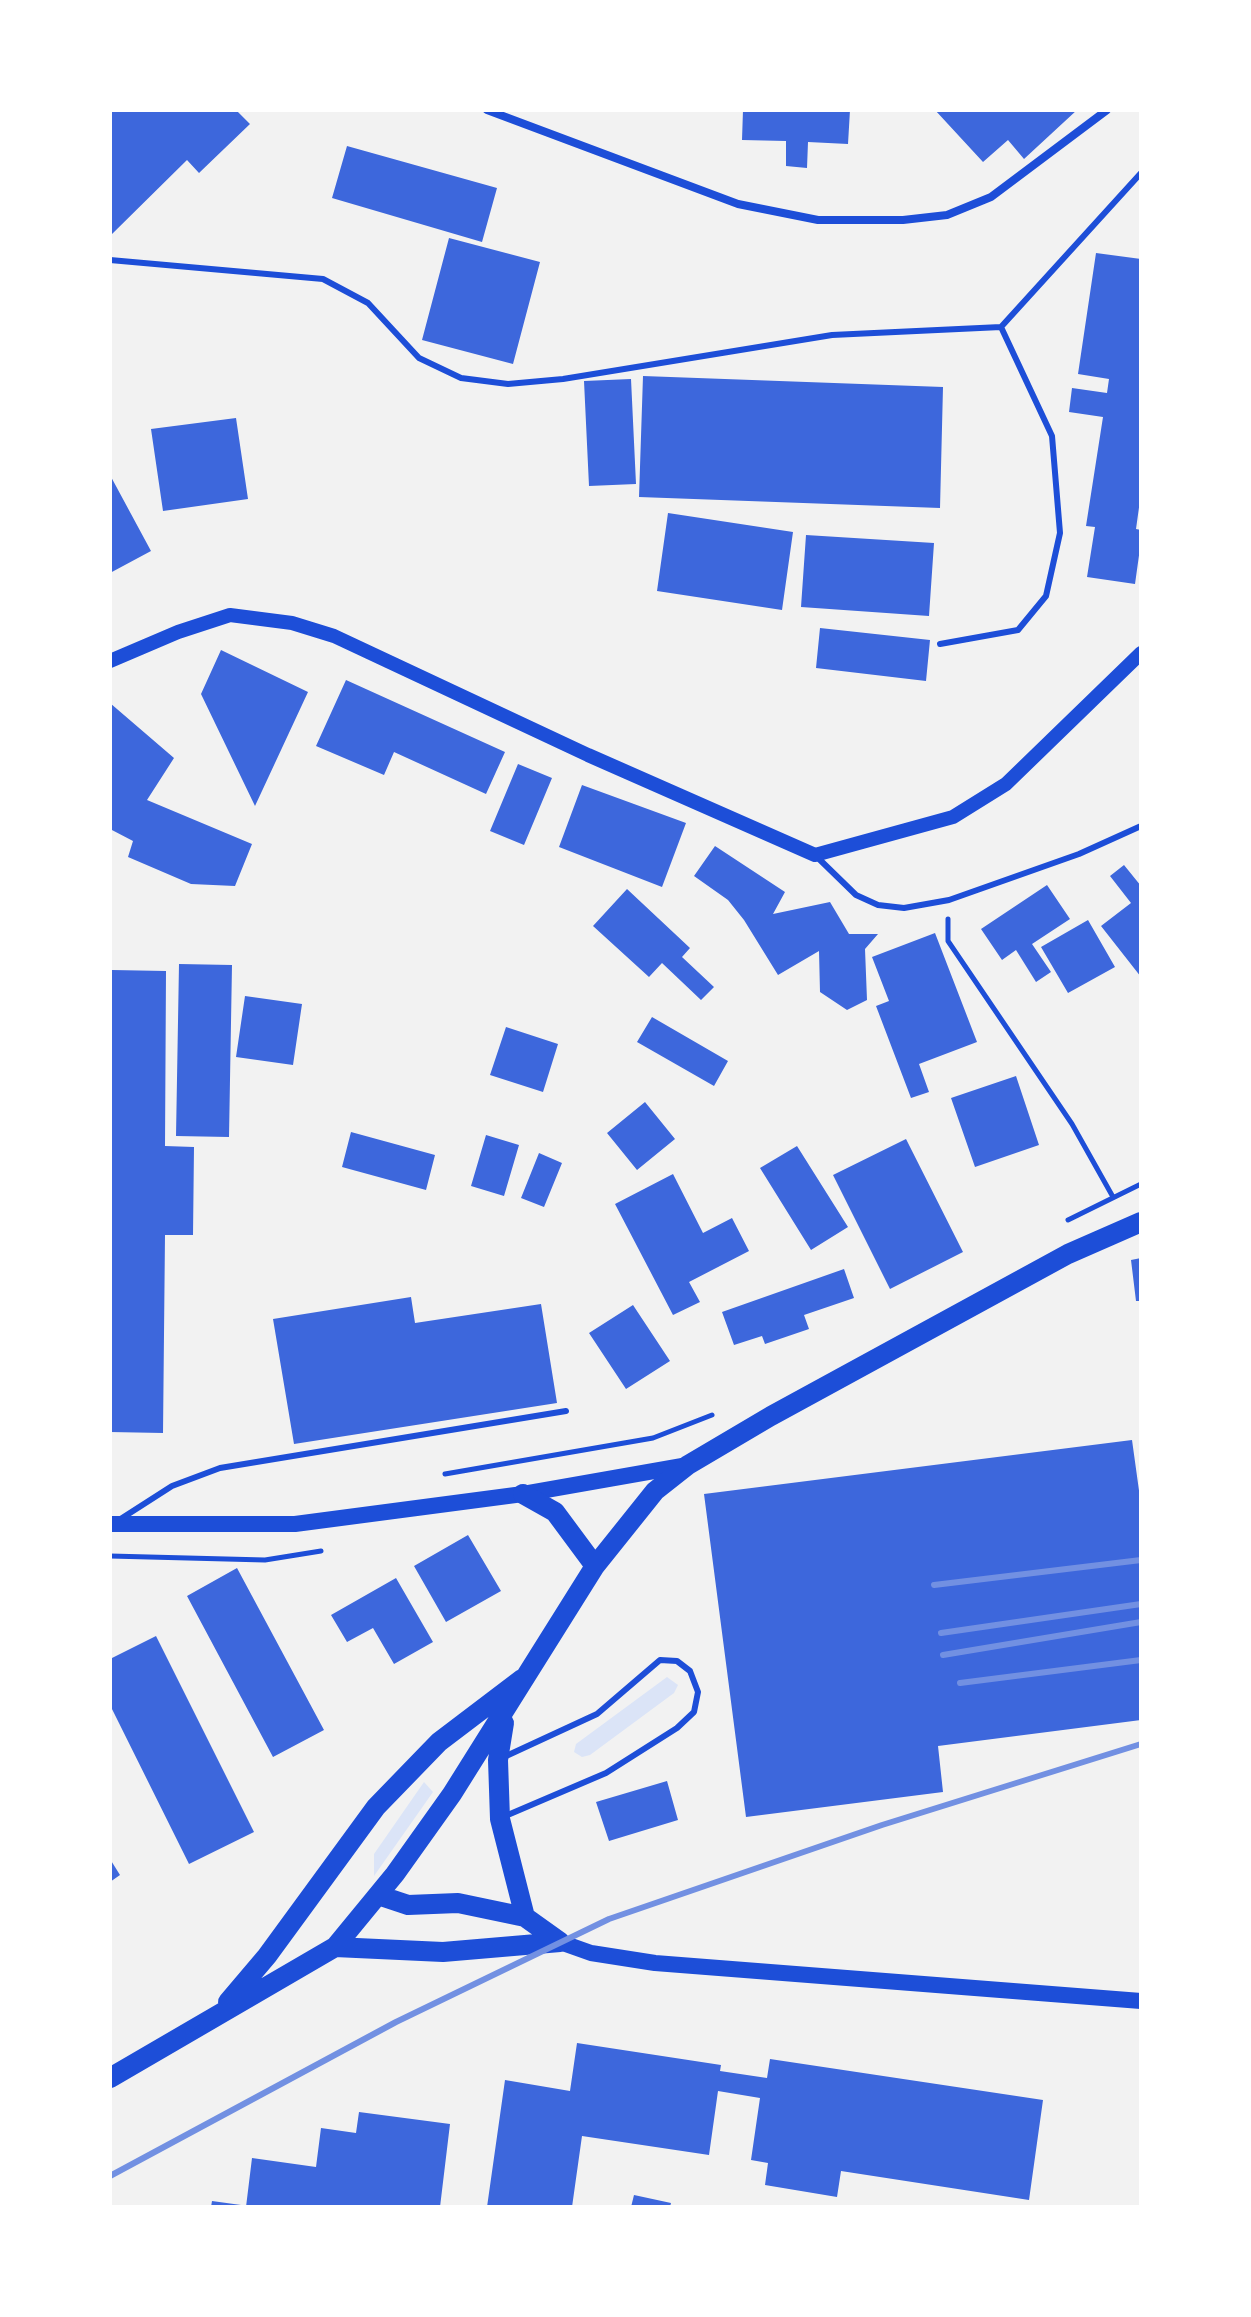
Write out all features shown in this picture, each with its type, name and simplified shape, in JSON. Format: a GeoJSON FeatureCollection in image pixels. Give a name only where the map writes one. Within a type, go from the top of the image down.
{"type":"FeatureCollection","features":[{"type":"Feature","properties":{"kind":"main road"},"geometry":{"type":"LineString","coordinates":[[110,2078],[220,2011],[335,1947],[378,1895],[460,1783],[595,1566],[655,1491],[688,1465],[993,1293],[1135,1224]]}},
{"type":"Feature","properties":{"kind":"main road"},"geometry":{"type":"LineString","coordinates":[[111,1524],[295,1524],[523,1494],[688,1465]]}},
{"type":"Feature","properties":{"kind":"main road"},"geometry":{"type":"LineString","coordinates":[[523,1494],[555,1512],[595,1566]]}},
{"type":"Feature","properties":{"kind":"main road"},"geometry":{"type":"LineString","coordinates":[[220,2011],[267,1956],[376,1807],[439,1742],[531,1671]]}},
{"type":"Feature","properties":{"kind":"main road"},"geometry":{"type":"LineString","coordinates":[[507,1711],[498,1760],[500,1819],[525,1917]]}},
{"type":"Feature","properties":{"kind":"main road"},"geometry":{"type":"LineString","coordinates":[[378,1895],[408,1905],[458,1903],[525,1917],[560,1942],[591,1953],[655,1963],[1141,2001]]}},
{"type":"Feature","properties":{"kind":"main road"},"geometry":{"type":"LineString","coordinates":[[335,1947],[443,1952],[560,1942]]}},
{"type":"Feature","properties":{"kind":"street"},"geometry":{"type":"LineString","coordinates":[[487,110],[738,204],[818,220],[860,220],[947,215],[991,197],[1107,110]]}},
{"type":"Feature","properties":{"kind":"street"},"geometry":{"type":"LineString","coordinates":[[110,661],[178,632],[230,615],[292,623],[334,636],[588,755],[815,855],[938,822],[1006,784],[1141,653]]}},
{"type":"Feature","properties":{"kind":"lane"},"geometry":{"type":"LineString","coordinates":[[110,260],[323,279],[368,303],[419,358],[461,378],[508,384],[563,379],[832,335],[1001,327],[1141,173]]}},
{"type":"Feature","properties":{"kind":"lane"},"geometry":{"type":"LineString","coordinates":[[940,644],[1018,630],[1046,596],[1060,533],[1052,436],[1001,327]]}},
{"type":"Feature","properties":{"kind":"lane"},"geometry":{"type":"LineString","coordinates":[[815,855],[856,895],[878,905],[904,908],[949,900],[1079,854],[1141,826]]}},
{"type":"Feature","properties":{"kind":"lane"},"geometry":{"type":"LineString","coordinates":[[111,1524],[172,1486],[220,1468],[566,1411]]}},
{"type":"Feature","properties":{"kind":"lane"},"geometry":{"type":"LineString","coordinates":[[498,1760],[597,1714],[660,1660],[677,1661],[690,1671],[698,1692],[694,1712],[677,1728],[606,1773],[500,1819]]}},
{"type":"Feature","properties":{"kind":"path"},"geometry":{"type":"LineString","coordinates":[[949,900],[948,941],[1072,1124],[1112,1195],[1135,1224]]}},
{"type":"Feature","properties":{"kind":"path"},"geometry":{"type":"LineString","coordinates":[[1058,1225],[1112,1195],[1141,1184]]}},
{"type":"Feature","properties":{"kind":"path"},"geometry":{"type":"LineString","coordinates":[[435,1476],[653,1438],[719,1412]]}},
{"type":"Feature","properties":{"kind":"shaded area"},"geometry":{"type":"Polygon","coordinates":[[[667,1677],[678,1685],[674,1693],[590,1755],[582,1757],[574,1752],[576,1744],[667,1677]]]}},
{"type":"Feature","properties":{"kind":"shaded area"},"geometry":{"type":"Polygon","coordinates":[[[424,1782],[433,1792],[374,1876],[374,1854],[424,1782]]]}},
{"type":"Feature","properties":{"kind":"building"},"geometry":{"type":"Polygon","coordinates":[[[112,110],[236,110],[250,124],[199,173],[187,160],[110,236],[112,110]]]}},
{"type":"Feature","properties":{"kind":"building"},"geometry":{"type":"Polygon","coordinates":[[[743,110],[850,110],[848,144],[808,142],[807,168],[786,166],[786,141],[742,140],[743,110]]]}},
{"type":"Feature","properties":{"kind":"building"},"geometry":{"type":"Polygon","coordinates":[[[935,110],[1077,110],[1024,159],[1008,140],[983,162],[935,110]]]}},
{"type":"Feature","properties":{"kind":"building"},"geometry":{"type":"Polygon","coordinates":[[[347,146],[497,188],[482,242],[332,198],[347,146]]]}},
{"type":"Feature","properties":{"kind":"building"},"geometry":{"type":"Polygon","coordinates":[[[449,238],[540,262],[513,364],[422,340],[449,238]]]}},
{"type":"Feature","properties":{"kind":"building"},"geometry":{"type":"Polygon","coordinates":[[[1096,253],[1141,259],[1141,493],[1136,529],[1141,530],[1141,541],[1135,584],[1087,577],[1095,527],[1086,526],[1103,417],[1069,412],[1072,388],[1107,393],[1109,379],[1078,374],[1096,253]]]}},
{"type":"Feature","properties":{"kind":"building"},"geometry":{"type":"Polygon","coordinates":[[[643,376],[943,387],[940,508],[639,497],[643,376]]]}},
{"type":"Feature","properties":{"kind":"building"},"geometry":{"type":"Polygon","coordinates":[[[631,379],[636,484],[589,486],[584,381],[631,379]]]}},
{"type":"Feature","properties":{"kind":"building"},"geometry":{"type":"Polygon","coordinates":[[[236,418],[248,499],[163,511],[151,429],[236,418]]]}},
{"type":"Feature","properties":{"kind":"building"},"geometry":{"type":"Polygon","coordinates":[[[110,475],[151,551],[110,573],[110,475]]]}},
{"type":"Feature","properties":{"kind":"building"},"geometry":{"type":"Polygon","coordinates":[[[668,513],[793,532],[782,610],[657,591],[668,513]]]}},
{"type":"Feature","properties":{"kind":"building"},"geometry":{"type":"Polygon","coordinates":[[[806,535],[934,543],[929,616],[801,607],[806,535]]]}},
{"type":"Feature","properties":{"kind":"building"},"geometry":{"type":"Polygon","coordinates":[[[820,628],[930,640],[926,681],[816,668],[820,628]]]}},
{"type":"Feature","properties":{"kind":"building"},"geometry":{"type":"Polygon","coordinates":[[[221,650],[308,692],[255,806],[201,694],[221,650]]]}},
{"type":"Feature","properties":{"kind":"building"},"geometry":{"type":"Polygon","coordinates":[[[346,680],[505,752],[486,794],[394,752],[384,775],[316,746],[346,680]]]}},
{"type":"Feature","properties":{"kind":"building"},"geometry":{"type":"Polygon","coordinates":[[[110,703],[174,758],[147,800],[252,844],[235,886],[191,884],[128,857],[133,841],[110,829],[110,703]]]}},
{"type":"Feature","properties":{"kind":"building"},"geometry":{"type":"Polygon","coordinates":[[[518,764],[552,778],[524,845],[490,831],[518,764]]]}},
{"type":"Feature","properties":{"kind":"building"},"geometry":{"type":"Polygon","coordinates":[[[582,785],[686,823],[662,887],[559,847],[582,785]]]}},
{"type":"Feature","properties":{"kind":"building"},"geometry":{"type":"Polygon","coordinates":[[[715,846],[785,892],[773,914],[830,902],[849,934],[878,934],[865,949],[867,1000],[847,1010],[820,992],[819,951],[778,975],[728,900],[694,876],[715,846]]]}},
{"type":"Feature","properties":{"kind":"building"},"geometry":{"type":"Polygon","coordinates":[[[1124,865],[1141,886],[1141,977],[1101,926],[1131,903],[1110,876],[1124,865]]]}},
{"type":"Feature","properties":{"kind":"building"},"geometry":{"type":"Polygon","coordinates":[[[1047,885],[1070,919],[1032,944],[1051,972],[1036,982],[1016,950],[1002,960],[981,929],[1047,885]]]}},
{"type":"Feature","properties":{"kind":"building"},"geometry":{"type":"Polygon","coordinates":[[[627,889],[690,948],[682,957],[714,987],[701,1000],[662,963],[649,977],[593,926],[627,889]]]}},
{"type":"Feature","properties":{"kind":"building"},"geometry":{"type":"Polygon","coordinates":[[[1088,920],[1115,967],[1068,993],[1041,947],[1088,920]]]}},
{"type":"Feature","properties":{"kind":"building"},"geometry":{"type":"Polygon","coordinates":[[[935,933],[977,1042],[919,1064],[929,1092],[911,1098],[876,1006],[889,1001],[872,957],[935,933]]]}},
{"type":"Feature","properties":{"kind":"building"},"geometry":{"type":"Polygon","coordinates":[[[179,964],[232,965],[229,1137],[176,1136],[179,964]]]}},
{"type":"Feature","properties":{"kind":"building"},"geometry":{"type":"Polygon","coordinates":[[[112,970],[166,971],[165,1146],[194,1147],[193,1235],[165,1235],[163,1433],[110,1432],[112,970]]]}},
{"type":"Feature","properties":{"kind":"building"},"geometry":{"type":"Polygon","coordinates":[[[245,996],[302,1004],[293,1065],[236,1057],[245,996]]]}},
{"type":"Feature","properties":{"kind":"building"},"geometry":{"type":"Polygon","coordinates":[[[652,1017],[728,1061],[714,1086],[637,1042],[652,1017]]]}},
{"type":"Feature","properties":{"kind":"building"},"geometry":{"type":"Polygon","coordinates":[[[506,1027],[558,1044],[543,1092],[490,1075],[506,1027]]]}},
{"type":"Feature","properties":{"kind":"building"},"geometry":{"type":"Polygon","coordinates":[[[1016,1076],[1039,1145],[975,1167],[951,1098],[1016,1076]]]}},
{"type":"Feature","properties":{"kind":"building"},"geometry":{"type":"Polygon","coordinates":[[[645,1102],[675,1139],[637,1170],[607,1133],[645,1102]]]}},
{"type":"Feature","properties":{"kind":"building"},"geometry":{"type":"Polygon","coordinates":[[[351,1132],[435,1155],[426,1190],[342,1167],[351,1132]]]}},
{"type":"Feature","properties":{"kind":"building"},"geometry":{"type":"Polygon","coordinates":[[[486,1135],[519,1145],[504,1196],[471,1186],[486,1135]]]}},
{"type":"Feature","properties":{"kind":"building"},"geometry":{"type":"Polygon","coordinates":[[[906,1139],[963,1252],[890,1289],[833,1175],[906,1139]]]}},
{"type":"Feature","properties":{"kind":"building"},"geometry":{"type":"Polygon","coordinates":[[[797,1146],[848,1227],[811,1250],[760,1168],[797,1146]]]}},
{"type":"Feature","properties":{"kind":"building"},"geometry":{"type":"Polygon","coordinates":[[[539,1153],[562,1163],[544,1207],[521,1198],[539,1153]]]}},
{"type":"Feature","properties":{"kind":"building"},"geometry":{"type":"Polygon","coordinates":[[[673,1174],[703,1233],[732,1218],[749,1251],[689,1282],[700,1302],[673,1315],[615,1204],[673,1174]]]}},
{"type":"Feature","properties":{"kind":"building"},"geometry":{"type":"Polygon","coordinates":[[[1141,1258],[1141,1301],[1136,1301],[1131,1260],[1141,1258]]]}},
{"type":"Feature","properties":{"kind":"building"},"geometry":{"type":"Polygon","coordinates":[[[844,1269],[854,1298],[804,1315],[809,1329],[765,1344],[762,1336],[734,1345],[722,1312],[844,1269]]]}},
{"type":"Feature","properties":{"kind":"building"},"geometry":{"type":"Polygon","coordinates":[[[411,1297],[415,1323],[541,1304],[557,1403],[294,1444],[273,1319],[411,1297]]]}},
{"type":"Feature","properties":{"kind":"building"},"geometry":{"type":"Polygon","coordinates":[[[633,1305],[670,1361],[626,1389],[589,1333],[633,1305]]]}},
{"type":"Feature","properties":{"kind":"building"},"geometry":{"type":"Polygon","coordinates":[[[1132,1440],[1141,1505],[1141,1720],[938,1746],[943,1792],[746,1817],[704,1494],[1132,1440]]]}},
{"type":"Feature","properties":{"kind":"building"},"geometry":{"type":"Polygon","coordinates":[[[468,1535],[501,1591],[446,1622],[414,1566],[468,1535]]]}},
{"type":"Feature","properties":{"kind":"building"},"geometry":{"type":"Polygon","coordinates":[[[237,1568],[324,1730],[273,1757],[187,1596],[237,1568]]]}},
{"type":"Feature","properties":{"kind":"building"},"geometry":{"type":"Polygon","coordinates":[[[396,1578],[433,1642],[394,1664],[373,1628],[347,1642],[331,1615],[396,1578]]]}},
{"type":"Feature","properties":{"kind":"building"},"geometry":{"type":"Polygon","coordinates":[[[156,1636],[254,1832],[189,1864],[110,1705],[110,1659],[156,1636]]]}},
{"type":"Feature","properties":{"kind":"building"},"geometry":{"type":"Polygon","coordinates":[[[667,1781],[678,1820],[609,1841],[596,1802],[667,1781]]]}},
{"type":"Feature","properties":{"kind":"building"},"geometry":{"type":"Polygon","coordinates":[[[110,1859],[120,1875],[110,1882],[110,1859]]]}},
{"type":"Feature","properties":{"kind":"building"},"geometry":{"type":"Polygon","coordinates":[[[577,2043],[721,2065],[720,2071],[767,2078],[770,2059],[1043,2100],[1029,2200],[841,2171],[837,2197],[765,2185],[768,2163],[751,2160],[760,2098],[718,2091],[709,2155],[582,2136],[572,2207],[487,2207],[505,2080],[570,2091],[577,2043]]]}},
{"type":"Feature","properties":{"kind":"building"},"geometry":{"type":"Polygon","coordinates":[[[359,2112],[450,2124],[440,2207],[246,2207],[252,2158],[316,2167],[321,2128],[356,2133],[359,2112]]]}},
{"type":"Feature","properties":{"kind":"building"},"geometry":{"type":"Polygon","coordinates":[[[634,2195],[671,2203],[670,2207],[631,2207],[634,2195]]]}},
{"type":"Feature","properties":{"kind":"building"},"geometry":{"type":"Polygon","coordinates":[[[212,2201],[241,2205],[211,2207],[212,2201]]]}},
{"type":"Feature","properties":{"kind":"railway"},"geometry":{"type":"LineString","coordinates":[[934,1585],[1141,1560]]}},
{"type":"Feature","properties":{"kind":"railway"},"geometry":{"type":"LineString","coordinates":[[941,1633],[1141,1604]]}},
{"type":"Feature","properties":{"kind":"railway"},"geometry":{"type":"LineString","coordinates":[[943,1655],[1141,1622]]}},
{"type":"Feature","properties":{"kind":"railway"},"geometry":{"type":"LineString","coordinates":[[960,1683],[1141,1660]]}},
{"type":"Feature","properties":{"kind":"railway"},"geometry":{"type":"LineString","coordinates":[[110,2176],[396,2022],[609,1919],[882,1825],[1141,1744]]}}]}
